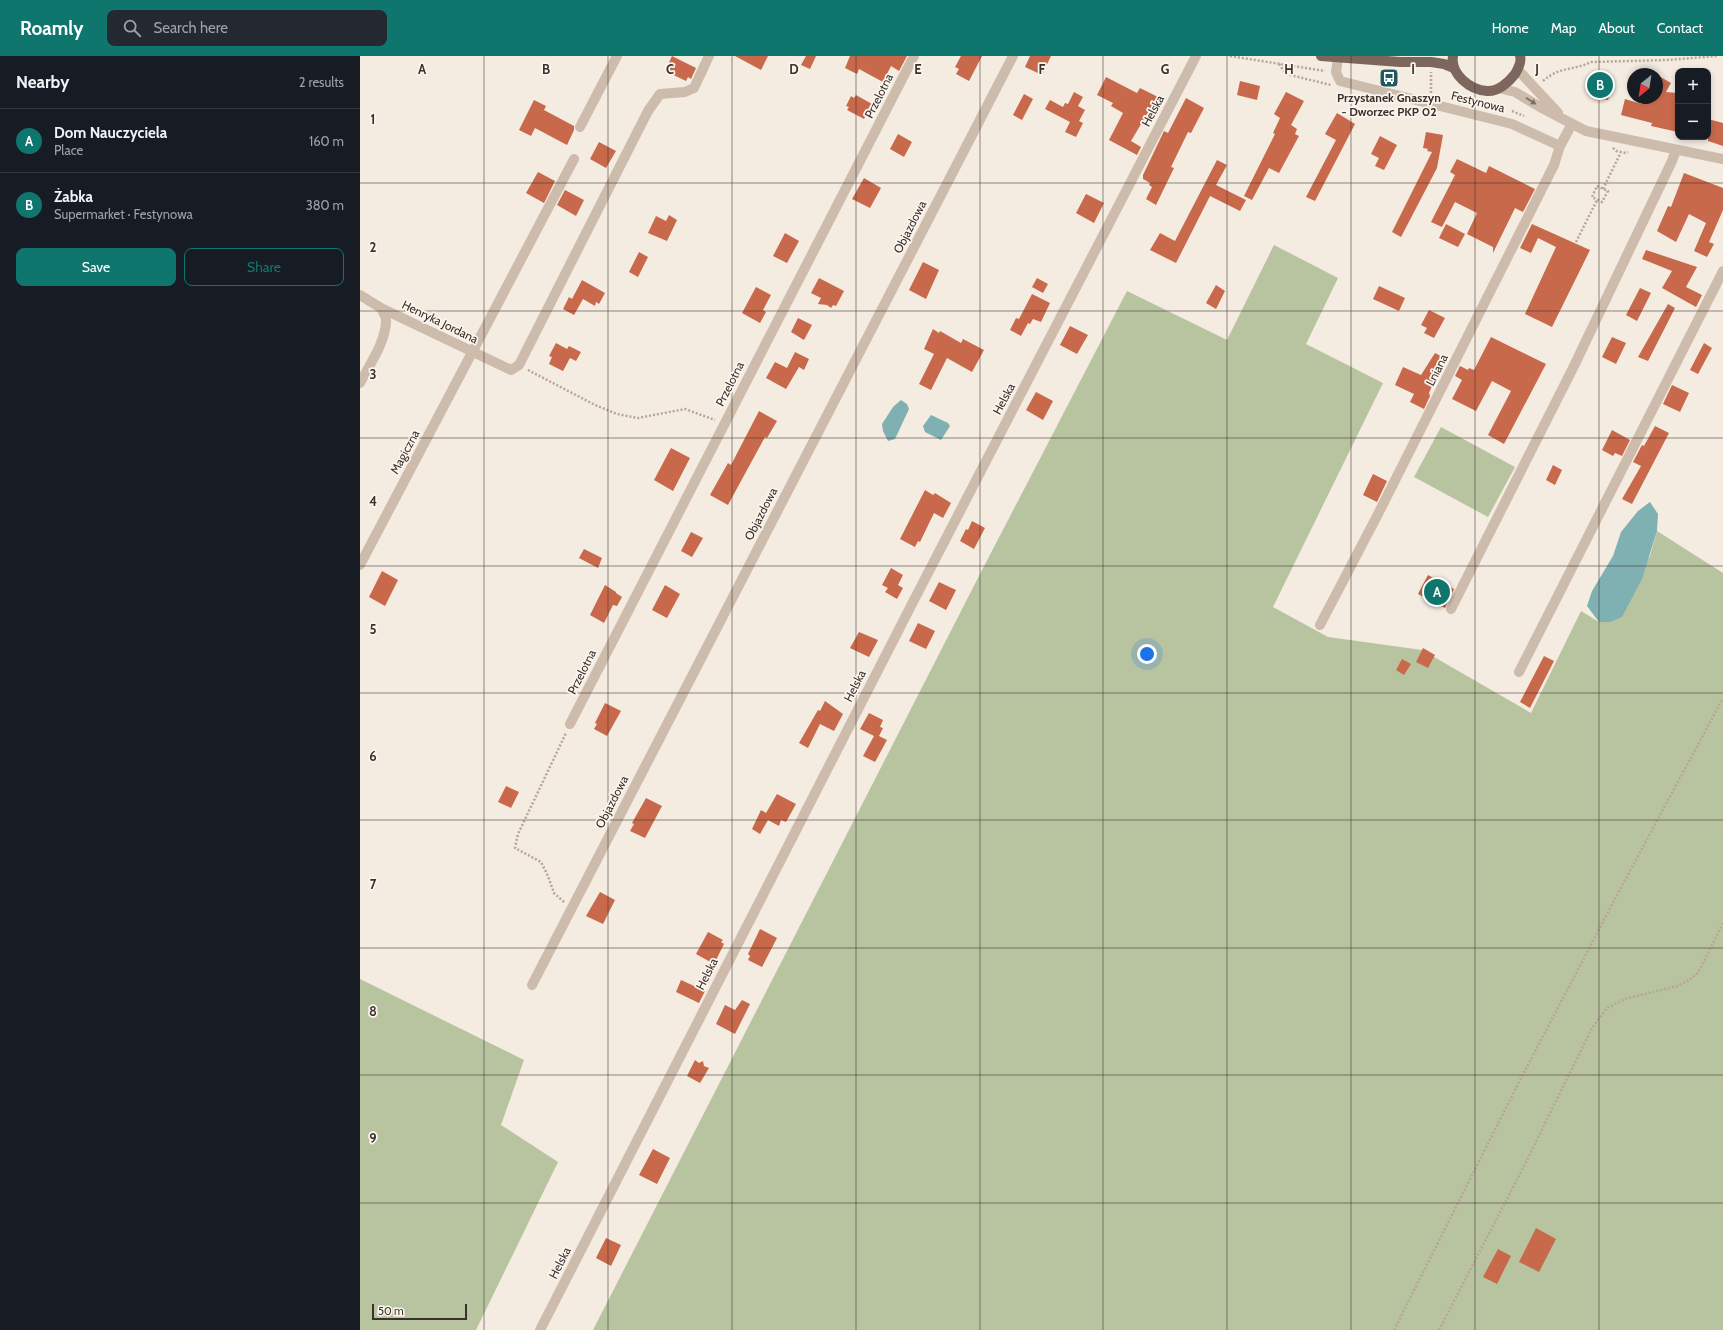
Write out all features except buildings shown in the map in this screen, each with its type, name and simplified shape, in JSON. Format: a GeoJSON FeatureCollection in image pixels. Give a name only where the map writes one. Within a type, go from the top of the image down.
{"type":"FeatureCollection","features":[{"type":"Feature","properties":{"kind":"main road"},"geometry":{"type":"LineString","coordinates":[[1321,56],[1444,64],[1454,68],[1467,84],[1487,91],[1498,88],[1513,77],[1518,70],[1523,57]]}},
{"type":"Feature","properties":{"kind":"main road"},"geometry":{"type":"LineString","coordinates":[[1453,56],[1454,68]]}},
{"type":"Feature","properties":{"kind":"street"},"geometry":{"type":"LineString","coordinates":[[580,127],[617,56]]}},
{"type":"Feature","properties":{"kind":"street"},"geometry":{"type":"LineString","coordinates":[[515,367],[648,111],[660,94],[685,92],[694,88],[708,56]]}},
{"type":"Feature","properties":{"kind":"street","name":"Przelotna"},"geometry":{"type":"LineString","coordinates":[[570,724],[914,56]]}},
{"type":"Feature","properties":{"kind":"street","name":"Objazdowa"},"geometry":{"type":"LineString","coordinates":[[532,985],[1012,56]]}},
{"type":"Feature","properties":{"kind":"street","name":"Helska"},"geometry":{"type":"LineString","coordinates":[[540,1330],[914,600],[1196,56]]}},
{"type":"Feature","properties":{"kind":"street","name":"Festynowa"},"geometry":{"type":"LineString","coordinates":[[1338,58],[1336,72],[1340,81],[1512,124],[1560,146]]}},
{"type":"Feature","properties":{"kind":"street","name":"Festynowa"},"geometry":{"type":"LineString","coordinates":[[1518,70],[1534,89],[1562,117],[1586,131],[1723,159]]}},
{"type":"Feature","properties":{"kind":"street","name":"Festynowa"},"geometry":{"type":"LineString","coordinates":[[1498,88],[1515,92],[1540,107],[1562,117]]}},
{"type":"Feature","properties":{"kind":"street","name":"Lniana"},"geometry":{"type":"LineString","coordinates":[[1320,626],[1525,224],[1554,165],[1560,146],[1572,124]]}},
{"type":"Feature","properties":{"kind":"street"},"geometry":{"type":"LineString","coordinates":[[1451,609],[1573,368],[1676,150]]}},
{"type":"Feature","properties":{"kind":"street","name":"Magiczna"},"geometry":{"type":"LineString","coordinates":[[360,565],[574,159]]}},
{"type":"Feature","properties":{"kind":"street"},"geometry":{"type":"LineString","coordinates":[[1519,672],[1723,271]]}},
{"type":"Feature","properties":{"kind":"street","name":"Henryka Jordana"},"geometry":{"type":"LineString","coordinates":[[360,295],[381,308],[473,352],[515,367]]}},
{"type":"Feature","properties":{"kind":"street"},"geometry":{"type":"LineString","coordinates":[[360,382],[380,345],[387,321],[381,308]]}},
{"type":"Feature","properties":{"kind":"path"},"geometry":{"type":"LineString","coordinates":[[1230,56],[1279,64]]}},
{"type":"Feature","properties":{"kind":"path"},"geometry":{"type":"LineString","coordinates":[[1534,89],[1547,78],[1564,68],[1582,67],[1591,62],[1667,60],[1716,56]]}},
{"type":"Feature","properties":{"kind":"path"},"geometry":{"type":"LineString","coordinates":[[1431,62],[1431,94]]}},
{"type":"Feature","properties":{"kind":"path"},"geometry":{"type":"LineString","coordinates":[[1612,148],[1621,152],[1628,152]]}},
{"type":"Feature","properties":{"kind":"path"},"geometry":{"type":"LineString","coordinates":[[1603,189],[1621,152]]}},
{"type":"Feature","properties":{"kind":"path"},"geometry":{"type":"LineString","coordinates":[[1597,186],[1608,191],[1602,202],[1597,200],[1592,197],[1597,186]]}},
{"type":"Feature","properties":{"kind":"path"},"geometry":{"type":"LineString","coordinates":[[1576,242],[1597,200]]}},
{"type":"Feature","properties":{"kind":"path"},"geometry":{"type":"LineString","coordinates":[[515,367],[617,414],[638,418],[685,409],[725,424]]}},
{"type":"Feature","properties":{"kind":"path"},"geometry":{"type":"LineString","coordinates":[[1394,1330],[1521,1078],[1723,698]]}},
{"type":"Feature","properties":{"kind":"path"},"geometry":{"type":"LineString","coordinates":[[570,724],[545,780],[518,834],[515,848],[541,862],[554,893],[572,908]]}},
{"type":"Feature","properties":{"kind":"path"},"geometry":{"type":"LineString","coordinates":[[1439,1330],[1522,1170],[1592,1028],[1607,1008],[1625,1000],[1677,986],[1689,980],[1698,973],[1723,923]]}},
{"type":"Feature","properties":{"kind":"green space"},"geometry":{"type":"Polygon","coordinates":[[[1274,245],[1338,278],[1306,344],[1383,383],[1273,607],[1328,637],[1422,650],[1531,713],[1581,611],[1599,622],[1650,556],[1657,531],[1723,573],[1723,1330],[593,1330],[980,574],[1127,291],[1227,340],[1274,245]]]}},
{"type":"Feature","properties":{"kind":"green space"},"geometry":{"type":"Polygon","coordinates":[[[1441,427],[1515,467],[1488,517],[1414,477],[1441,427]]]}},
{"type":"Feature","properties":{"kind":"green space"},"geometry":{"type":"Polygon","coordinates":[[[360,979],[524,1060],[501,1125],[558,1162],[476,1330],[360,1330],[360,979]]]}},
{"type":"Feature","properties":{"kind":"water"},"geometry":{"type":"Polygon","coordinates":[[[901,400],[907,404],[909,409],[895,439],[888,441],[883,431],[882,424],[893,407],[901,400]]]}},
{"type":"Feature","properties":{"kind":"water"},"geometry":{"type":"Polygon","coordinates":[[[931,415],[948,423],[950,426],[941,440],[925,432],[923,426],[931,415]]]}},
{"type":"Feature","properties":{"kind":"water"},"geometry":{"type":"Polygon","coordinates":[[[1650,502],[1658,514],[1657,531],[1642,579],[1622,617],[1610,622],[1599,622],[1587,606],[1592,591],[1613,556],[1621,532],[1638,511],[1650,502]]]}},
{"type":"Feature","properties":{"kind":"place","name":"Przystanek Gnaszyn - Dworzec PKP 02"},"geometry":{"type":"Point","coordinates":[1389,78]}},
{"type":"Feature","properties":{"kind":"place","name":"Żabka"},"geometry":{"type":"Point","coordinates":[1600,85]}},
{"type":"Feature","properties":{"kind":"place","name":"Dom Nauczyciela"},"geometry":{"type":"Point","coordinates":[1437,592]}}]}
